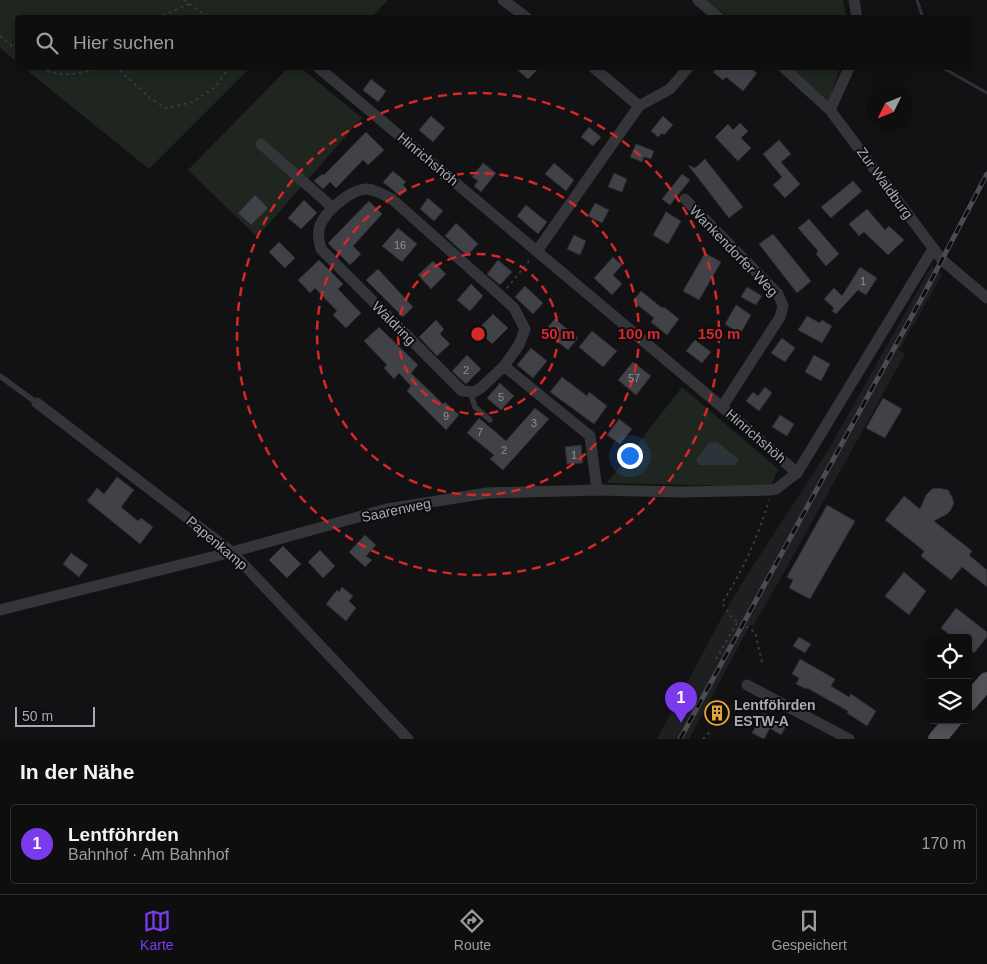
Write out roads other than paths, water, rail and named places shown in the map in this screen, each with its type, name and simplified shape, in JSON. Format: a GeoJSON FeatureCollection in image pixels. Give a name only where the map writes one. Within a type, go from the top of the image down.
{"type":"FeatureCollection","features":[{"type":"Feature","properties":{"kind":"main road"},"geometry":{"type":"LineString","coordinates":[[972,698],[987,681]]}},
{"type":"Feature","properties":{"kind":"main road"},"geometry":{"type":"LineString","coordinates":[[937,739],[950,724]]}},
{"type":"Feature","properties":{"kind":"street"},"geometry":{"type":"LineString","coordinates":[[503,0],[523,15]]}},
{"type":"Feature","properties":{"kind":"street"},"geometry":{"type":"LineString","coordinates":[[698,0],[716,15]]}},
{"type":"Feature","properties":{"kind":"street"},"geometry":{"type":"LineString","coordinates":[[854,0],[856,15]]}},
{"type":"Feature","properties":{"kind":"street","name":"Hinrichshöh"},"geometry":{"type":"LineString","coordinates":[[321,70],[722,407],[797,473],[933,249]]}},
{"type":"Feature","properties":{"kind":"street"},"geometry":{"type":"LineString","coordinates":[[596,70],[639,106]]}},
{"type":"Feature","properties":{"kind":"street"},"geometry":{"type":"LineString","coordinates":[[537,251],[639,106],[670,89],[686,70]]}},
{"type":"Feature","properties":{"kind":"street","name":"Zur Waldburg"},"geometry":{"type":"LineString","coordinates":[[786,70],[830,110],[942,260],[987,298]]}},
{"type":"Feature","properties":{"kind":"street"},"geometry":{"type":"LineString","coordinates":[[830,110],[848,70]]}},
{"type":"Feature","properties":{"kind":"street"},"geometry":{"type":"LineString","coordinates":[[261,144],[332,207]]}},
{"type":"Feature","properties":{"kind":"street","name":"Waldring"},"geometry":{"type":"LineString","coordinates":[[366,189],[379,192],[392,200],[514,308],[525,329],[519,345],[504,366],[482,387],[474,392],[462,391],[321,249],[318,236],[320,226],[332,207],[366,189]]}},
{"type":"Feature","properties":{"kind":"street","name":"Wankendorfer Weg"},"geometry":{"type":"LineString","coordinates":[[684,199],[778,294],[783,306],[780,317],[722,407]]}},
{"type":"Feature","properties":{"kind":"street"},"geometry":{"type":"LineString","coordinates":[[504,366],[590,436],[597,490]]}},
{"type":"Feature","properties":{"kind":"street","name":"Papenkamp"},"geometry":{"type":"LineString","coordinates":[[37,403],[232,552],[408,739]]}},
{"type":"Feature","properties":{"kind":"street","name":"Saarenweg"},"geometry":{"type":"LineString","coordinates":[[0,610],[232,552],[387,509],[493,492],[770,490],[776,488],[797,473]]}},
{"type":"Feature","properties":{"kind":"street"},"geometry":{"type":"LineString","coordinates":[[747,685],[849,739]]}},
{"type":"Feature","properties":{"kind":"lane","name":"Papenkamp"},"geometry":{"type":"LineString","coordinates":[[0,376],[37,403]]}},
{"type":"Feature","properties":{"kind":"lane"},"geometry":{"type":"LineString","coordinates":[[470,392],[475,407],[490,420]]}},
{"type":"Feature","properties":{"kind":"waterway"},"geometry":{"type":"LineString","coordinates":[[917,0],[922,15]]}},
{"type":"Feature","properties":{"kind":"waterway"},"geometry":{"type":"LineString","coordinates":[[947,70],[987,93]]}},
{"type":"Feature","properties":{"kind":"railway"},"geometry":{"type":"LineString","coordinates":[[680,739],[925,292],[987,174]]}},
{"type":"Feature","properties":{"kind":"place","name":"Lentföhrden ESTW-A"},"geometry":{"type":"Point","coordinates":[717,713]}},
{"type":"Feature","properties":{"kind":"place","name":"Lentföhrden"},"geometry":{"type":"Point","coordinates":[681,723]}}]}
